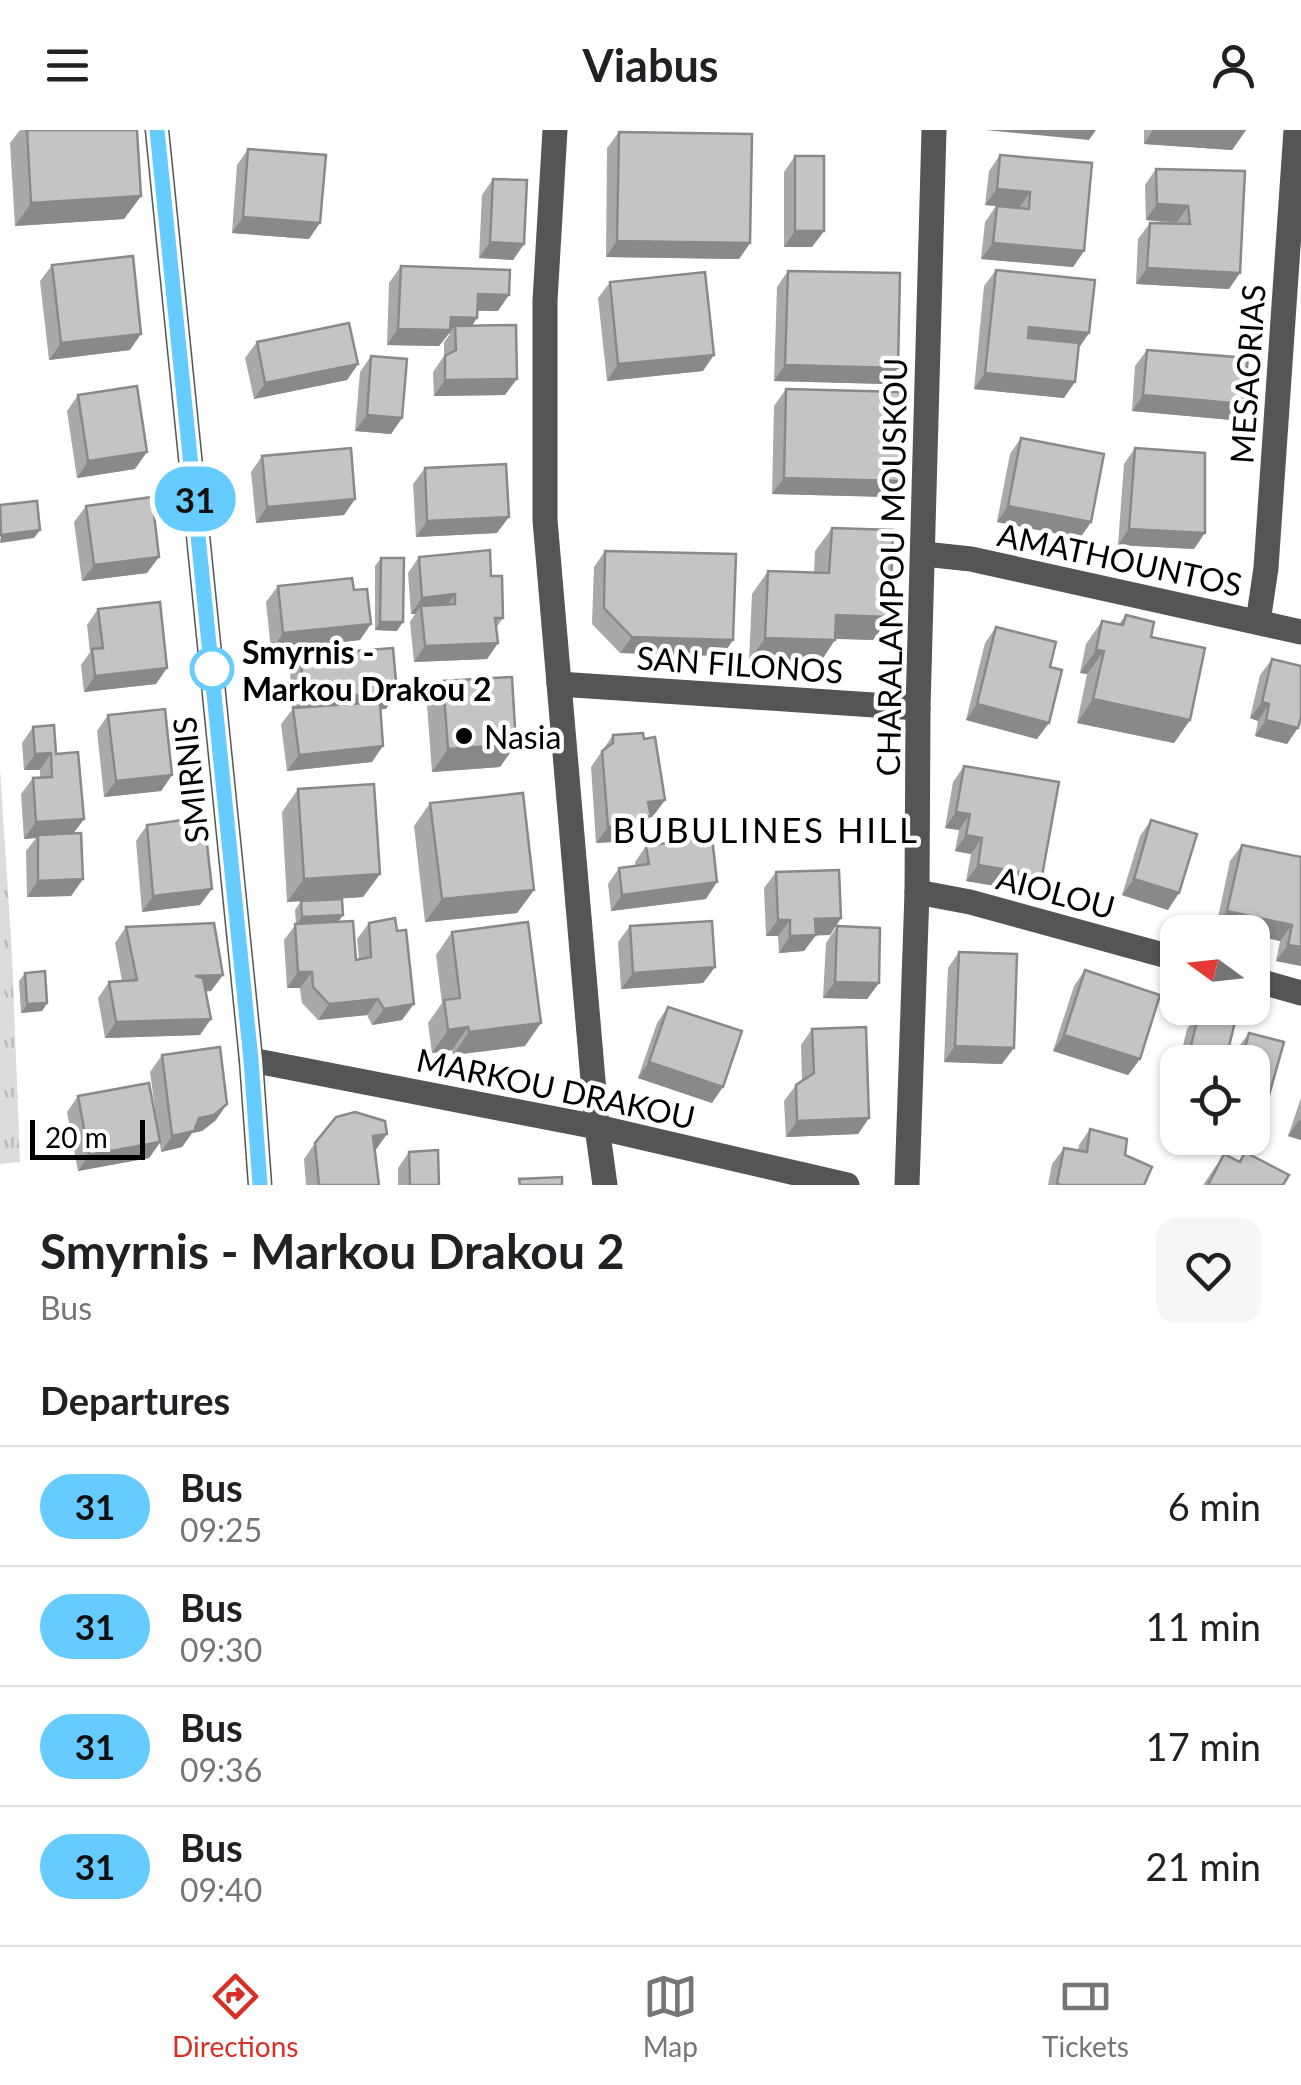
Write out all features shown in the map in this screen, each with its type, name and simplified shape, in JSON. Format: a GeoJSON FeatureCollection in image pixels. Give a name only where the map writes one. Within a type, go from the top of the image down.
{"type":"FeatureCollection","features":[{"type":"Feature","properties":{"kind":"street","name":"SMIRNIS"},"geometry":{"type":"LineString","coordinates":[[158,130],[251,1060],[260,1185]]}},
{"type":"Feature","properties":{"kind":"street"},"geometry":{"type":"LineString","coordinates":[[556,130],[545,301],[546,520],[605,1185]]}},
{"type":"Feature","properties":{"kind":"street","name":"CHARALAMPOU MOUSKOU"},"geometry":{"type":"LineString","coordinates":[[907,1185],[934,130]]}},
{"type":"Feature","properties":{"kind":"street","name":"MESAORIAS"},"geometry":{"type":"LineString","coordinates":[[1258,622],[1266,568],[1296,130]]}},
{"type":"Feature","properties":{"kind":"street","name":"AMATHOUNTOS"},"geometry":{"type":"LineString","coordinates":[[924,554],[971,559],[1301,632]]}},
{"type":"Feature","properties":{"kind":"street","name":"SAN FILONOS"},"geometry":{"type":"LineString","coordinates":[[558,684],[918,708]]}},
{"type":"Feature","properties":{"kind":"street","name":"AIOLOU"},"geometry":{"type":"LineString","coordinates":[[917,892],[970,902],[1160,954]]}},
{"type":"Feature","properties":{"kind":"street"},"geometry":{"type":"LineString","coordinates":[[1270,984],[1301,992]]}},
{"type":"Feature","properties":{"kind":"street","name":"MARKOU DRAKOU"},"geometry":{"type":"LineString","coordinates":[[251,1060],[597,1127],[846,1185]]}},
{"type":"Feature","properties":{"kind":"green space"},"geometry":{"type":"Polygon","coordinates":[[[0,768],[20,1162],[0,1164],[0,768]]]}},
{"type":"Feature","properties":{"kind":"building"},"geometry":{"type":"Polygon","coordinates":[[[27,130],[137,130],[141,196],[31,203],[27,130]]]}},
{"type":"Feature","properties":{"kind":"building"},"geometry":{"type":"Polygon","coordinates":[[[619,132],[752,134],[750,243],[617,241],[619,132]]]}},
{"type":"Feature","properties":{"kind":"building"},"geometry":{"type":"Polygon","coordinates":[[[248,149],[326,155],[320,223],[243,217],[248,149]]]}},
{"type":"Feature","properties":{"kind":"building"},"geometry":{"type":"Polygon","coordinates":[[[1000,155],[1092,163],[1084,251],[993,243],[997,206],[1029,209],[1030,192],[997,189],[1000,155]]]}},
{"type":"Feature","properties":{"kind":"building"},"geometry":{"type":"Polygon","coordinates":[[[795,156],[824,156],[824,231],[795,231],[795,156]]]}},
{"type":"Feature","properties":{"kind":"building"},"geometry":{"type":"Polygon","coordinates":[[[1156,169],[1245,171],[1240,273],[1147,268],[1150,223],[1190,224],[1188,206],[1157,204],[1156,169]]]}},
{"type":"Feature","properties":{"kind":"building"},"geometry":{"type":"Polygon","coordinates":[[[493,179],[527,180],[524,244],[490,242],[493,179]]]}},
{"type":"Feature","properties":{"kind":"building"},"geometry":{"type":"Polygon","coordinates":[[[133,256],[141,334],[61,343],[52,265],[133,256]]]}},
{"type":"Feature","properties":{"kind":"building"},"geometry":{"type":"Polygon","coordinates":[[[401,266],[510,270],[509,295],[478,294],[477,318],[451,317],[450,330],[398,329],[401,266]]]}},
{"type":"Feature","properties":{"kind":"building"},"geometry":{"type":"Polygon","coordinates":[[[996,270],[1095,280],[1089,333],[1029,327],[1028,338],[1079,343],[1075,382],[985,373],[996,270]]]}},
{"type":"Feature","properties":{"kind":"building"},"geometry":{"type":"Polygon","coordinates":[[[788,271],[900,273],[898,368],[785,365],[788,271]]]}},
{"type":"Feature","properties":{"kind":"building"},"geometry":{"type":"Polygon","coordinates":[[[705,272],[714,355],[618,364],[610,282],[705,272]]]}},
{"type":"Feature","properties":{"kind":"building"},"geometry":{"type":"Polygon","coordinates":[[[349,323],[358,364],[265,383],[257,342],[349,323]]]}},
{"type":"Feature","properties":{"kind":"building"},"geometry":{"type":"Polygon","coordinates":[[[516,325],[517,379],[445,380],[445,356],[456,350],[455,326],[516,325]]]}},
{"type":"Feature","properties":{"kind":"building"},"geometry":{"type":"Polygon","coordinates":[[[1147,350],[1248,358],[1243,404],[1143,395],[1147,350]]]}},
{"type":"Feature","properties":{"kind":"building"},"geometry":{"type":"Polygon","coordinates":[[[371,356],[407,359],[402,418],[367,415],[371,356]]]}},
{"type":"Feature","properties":{"kind":"building"},"geometry":{"type":"Polygon","coordinates":[[[137,386],[147,452],[88,461],[78,395],[137,386]]]}},
{"type":"Feature","properties":{"kind":"building"},"geometry":{"type":"Polygon","coordinates":[[[786,389],[902,392],[900,481],[784,478],[786,389]]]}},
{"type":"Feature","properties":{"kind":"building"},"geometry":{"type":"Polygon","coordinates":[[[1021,438],[1104,454],[1091,522],[1008,506],[1021,438]]]}},
{"type":"Feature","properties":{"kind":"building"},"geometry":{"type":"Polygon","coordinates":[[[351,448],[355,499],[267,507],[262,456],[351,448]]]}},
{"type":"Feature","properties":{"kind":"building"},"geometry":{"type":"Polygon","coordinates":[[[1135,448],[1205,453],[1205,533],[1129,529],[1135,448]]]}},
{"type":"Feature","properties":{"kind":"building"},"geometry":{"type":"Polygon","coordinates":[[[506,464],[509,517],[427,521],[425,468],[506,464]]]}},
{"type":"Feature","properties":{"kind":"building"},"geometry":{"type":"Polygon","coordinates":[[[152,497],[159,557],[94,565],[86,506],[152,497]]]}},
{"type":"Feature","properties":{"kind":"building"},"geometry":{"type":"Polygon","coordinates":[[[37,501],[40,530],[1,535],[0,505],[37,501]]]}},
{"type":"Feature","properties":{"kind":"building"},"geometry":{"type":"Polygon","coordinates":[[[832,528],[893,530],[890,617],[836,615],[835,640],[765,638],[768,571],[829,573],[832,528]]]}},
{"type":"Feature","properties":{"kind":"building"},"geometry":{"type":"Polygon","coordinates":[[[490,550],[491,576],[502,576],[503,618],[495,618],[498,643],[425,646],[421,606],[455,604],[455,594],[422,598],[419,557],[490,550]]]}},
{"type":"Feature","properties":{"kind":"building"},"geometry":{"type":"Polygon","coordinates":[[[605,551],[736,554],[733,640],[632,637],[604,608],[605,551]]]}},
{"type":"Feature","properties":{"kind":"building"},"geometry":{"type":"Polygon","coordinates":[[[381,558],[404,558],[403,622],[380,622],[381,558]]]}},
{"type":"Feature","properties":{"kind":"building"},"geometry":{"type":"Polygon","coordinates":[[[352,578],[354,590],[367,589],[371,624],[283,633],[278,586],[352,578]]]}},
{"type":"Feature","properties":{"kind":"building"},"geometry":{"type":"Polygon","coordinates":[[[160,602],[167,668],[95,676],[92,649],[103,648],[98,609],[160,602]]]}},
{"type":"Feature","properties":{"kind":"building"},"geometry":{"type":"Polygon","coordinates":[[[1126,615],[1154,622],[1151,637],[1205,648],[1190,720],[1093,699],[1104,651],[1096,650],[1102,621],[1123,625],[1126,615]]]}},
{"type":"Feature","properties":{"kind":"building"},"geometry":{"type":"Polygon","coordinates":[[[996,627],[1056,642],[1050,667],[1062,670],[1049,723],[977,704],[996,627]]]}},
{"type":"Feature","properties":{"kind":"building"},"geometry":{"type":"Polygon","coordinates":[[[393,648],[397,693],[303,698],[301,655],[393,648]]]}},
{"type":"Feature","properties":{"kind":"building"},"geometry":{"type":"Polygon","coordinates":[[[1272,659],[1301,666],[1298,728],[1266,720],[1269,704],[1262,702],[1272,659]]]}},
{"type":"Feature","properties":{"kind":"building"},"geometry":{"type":"Polygon","coordinates":[[[512,677],[516,744],[448,749],[443,681],[512,677]]]}},
{"type":"Feature","properties":{"kind":"building"},"geometry":{"type":"Polygon","coordinates":[[[380,702],[383,746],[299,755],[293,708],[380,702]]]}},
{"type":"Feature","properties":{"kind":"building"},"geometry":{"type":"Polygon","coordinates":[[[165,709],[172,775],[116,781],[108,715],[165,709]]]}},
{"type":"Feature","properties":{"kind":"building"},"geometry":{"type":"Polygon","coordinates":[[[54,725],[56,754],[78,752],[84,819],[36,822],[33,778],[52,777],[51,753],[35,754],[33,727],[54,725]]]}},
{"type":"Feature","properties":{"kind":"building"},"geometry":{"type":"Polygon","coordinates":[[[643,733],[644,739],[655,737],[665,800],[648,802],[651,816],[641,817],[641,824],[608,827],[602,751],[613,743],[613,735],[643,733]]]}},
{"type":"Feature","properties":{"kind":"building"},"geometry":{"type":"Polygon","coordinates":[[[964,766],[1059,782],[1042,876],[978,865],[982,838],[966,835],[970,814],[956,812],[964,766]]]}},
{"type":"Feature","properties":{"kind":"building"},"geometry":{"type":"Polygon","coordinates":[[[374,784],[380,874],[304,879],[298,789],[374,784]]]}},
{"type":"Feature","properties":{"kind":"building"},"geometry":{"type":"Polygon","coordinates":[[[523,793],[534,890],[442,899],[430,803],[523,793]]]}},
{"type":"Feature","properties":{"kind":"building"},"geometry":{"type":"Polygon","coordinates":[[[204,817],[212,889],[153,896],[147,825],[204,817]]]}},
{"type":"Feature","properties":{"kind":"building"},"geometry":{"type":"Polygon","coordinates":[[[1151,820],[1197,834],[1179,893],[1134,879],[1151,820]]]}},
{"type":"Feature","properties":{"kind":"building"},"geometry":{"type":"Polygon","coordinates":[[[81,833],[83,879],[38,881],[38,835],[81,833]]]}},
{"type":"Feature","properties":{"kind":"building"},"geometry":{"type":"Polygon","coordinates":[[[712,837],[717,882],[622,895],[619,868],[649,864],[646,846],[712,837]]]}},
{"type":"Feature","properties":{"kind":"building"},"geometry":{"type":"Polygon","coordinates":[[[1242,845],[1301,857],[1301,947],[1288,945],[1292,925],[1270,920],[1270,915],[1227,911],[1242,845]]]}},
{"type":"Feature","properties":{"kind":"building"},"geometry":{"type":"Polygon","coordinates":[[[839,870],[841,918],[815,919],[816,935],[790,936],[790,920],[778,920],[776,872],[839,870]]]}},
{"type":"Feature","properties":{"kind":"building"},"geometry":{"type":"Polygon","coordinates":[[[342,899],[343,915],[302,917],[301,901],[342,899]]]}},
{"type":"Feature","properties":{"kind":"building"},"geometry":{"type":"Polygon","coordinates":[[[395,918],[397,931],[406,930],[414,1004],[384,1009],[378,999],[329,1004],[313,987],[312,972],[298,972],[295,924],[353,921],[356,960],[371,957],[369,923],[395,918]]]}},
{"type":"Feature","properties":{"kind":"building"},"geometry":{"type":"Polygon","coordinates":[[[712,921],[715,967],[633,973],[630,926],[712,921]]]}},
{"type":"Feature","properties":{"kind":"building"},"geometry":{"type":"Polygon","coordinates":[[[528,922],[541,1023],[469,1032],[468,1027],[448,1030],[444,1000],[460,998],[452,932],[528,922]]]}},
{"type":"Feature","properties":{"kind":"building"},"geometry":{"type":"Polygon","coordinates":[[[214,923],[223,975],[195,976],[203,978],[211,1019],[116,1022],[109,982],[137,980],[126,927],[214,923]]]}},
{"type":"Feature","properties":{"kind":"building"},"geometry":{"type":"Polygon","coordinates":[[[837,926],[880,928],[879,983],[835,982],[837,926]]]}},
{"type":"Feature","properties":{"kind":"building"},"geometry":{"type":"Polygon","coordinates":[[[959,952],[1017,954],[1014,1048],[955,1046],[959,952]]]}},
{"type":"Feature","properties":{"kind":"building"},"geometry":{"type":"Polygon","coordinates":[[[1085,970],[1160,995],[1140,1059],[1064,1035],[1085,970]]]}},
{"type":"Feature","properties":{"kind":"building"},"geometry":{"type":"Polygon","coordinates":[[[45,971],[47,1003],[27,1004],[25,973],[45,971]]]}},
{"type":"Feature","properties":{"kind":"building"},"geometry":{"type":"Polygon","coordinates":[[[668,1007],[742,1031],[723,1087],[649,1062],[668,1007]]]}},
{"type":"Feature","properties":{"kind":"building"},"geometry":{"type":"Polygon","coordinates":[[[1196,1025],[1234,1025],[1229,1045],[1191,1045],[1196,1025]]]}},
{"type":"Feature","properties":{"kind":"building"},"geometry":{"type":"Polygon","coordinates":[[[866,1027],[869,1118],[797,1121],[796,1085],[814,1073],[812,1029],[866,1027]]]}},
{"type":"Feature","properties":{"kind":"building"},"geometry":{"type":"Polygon","coordinates":[[[1249,1033],[1284,1042],[1270,1092],[1270,1045],[1246,1045],[1249,1033]]]}},
{"type":"Feature","properties":{"kind":"building"},"geometry":{"type":"Polygon","coordinates":[[[220,1047],[227,1104],[214,1115],[199,1118],[194,1131],[172,1136],[162,1055],[220,1047]]]}},
{"type":"Feature","properties":{"kind":"building"},"geometry":{"type":"Polygon","coordinates":[[[149,1083],[160,1142],[89,1155],[78,1096],[149,1083]]]}},
{"type":"Feature","properties":{"kind":"building"},"geometry":{"type":"Polygon","coordinates":[[[355,1112],[385,1121],[387,1134],[373,1136],[379,1185],[319,1185],[315,1143],[336,1117],[355,1112]]]}},
{"type":"Feature","properties":{"kind":"building"},"geometry":{"type":"Polygon","coordinates":[[[1090,1129],[1127,1139],[1125,1155],[1152,1167],[1144,1185],[1057,1183],[1064,1148],[1087,1152],[1090,1129]]]}},
{"type":"Feature","properties":{"kind":"building"},"geometry":{"type":"Polygon","coordinates":[[[438,1150],[439,1185],[410,1185],[409,1152],[438,1150]]]}},
{"type":"Feature","properties":{"kind":"building"},"geometry":{"type":"Polygon","coordinates":[[[1223,1155],[1240,1162],[1244,1155],[1251,1155],[1289,1175],[1283,1185],[1208,1185],[1223,1155]]]}},
{"type":"Feature","properties":{"kind":"building"},"geometry":{"type":"Polygon","coordinates":[[[562,1177],[562,1185],[520,1185],[519,1179],[562,1177]]]}},
{"type":"Feature","properties":{"kind":"bus line","name":"31"},"geometry":{"type":"LineString","coordinates":[[157,130],[251,1060],[260,1185]]}},
{"type":"Feature","properties":{"kind":"place","name":"Smyrnis - Markou Drakou 2"},"geometry":{"type":"Point","coordinates":[212,669]}},
{"type":"Feature","properties":{"kind":"place","name":"Nasia"},"geometry":{"type":"Point","coordinates":[464,736]}},
{"type":"Feature","properties":{"kind":"district","name":"BUBULINES HILL"},"geometry":{"type":"Point","coordinates":[766,829]}}]}
